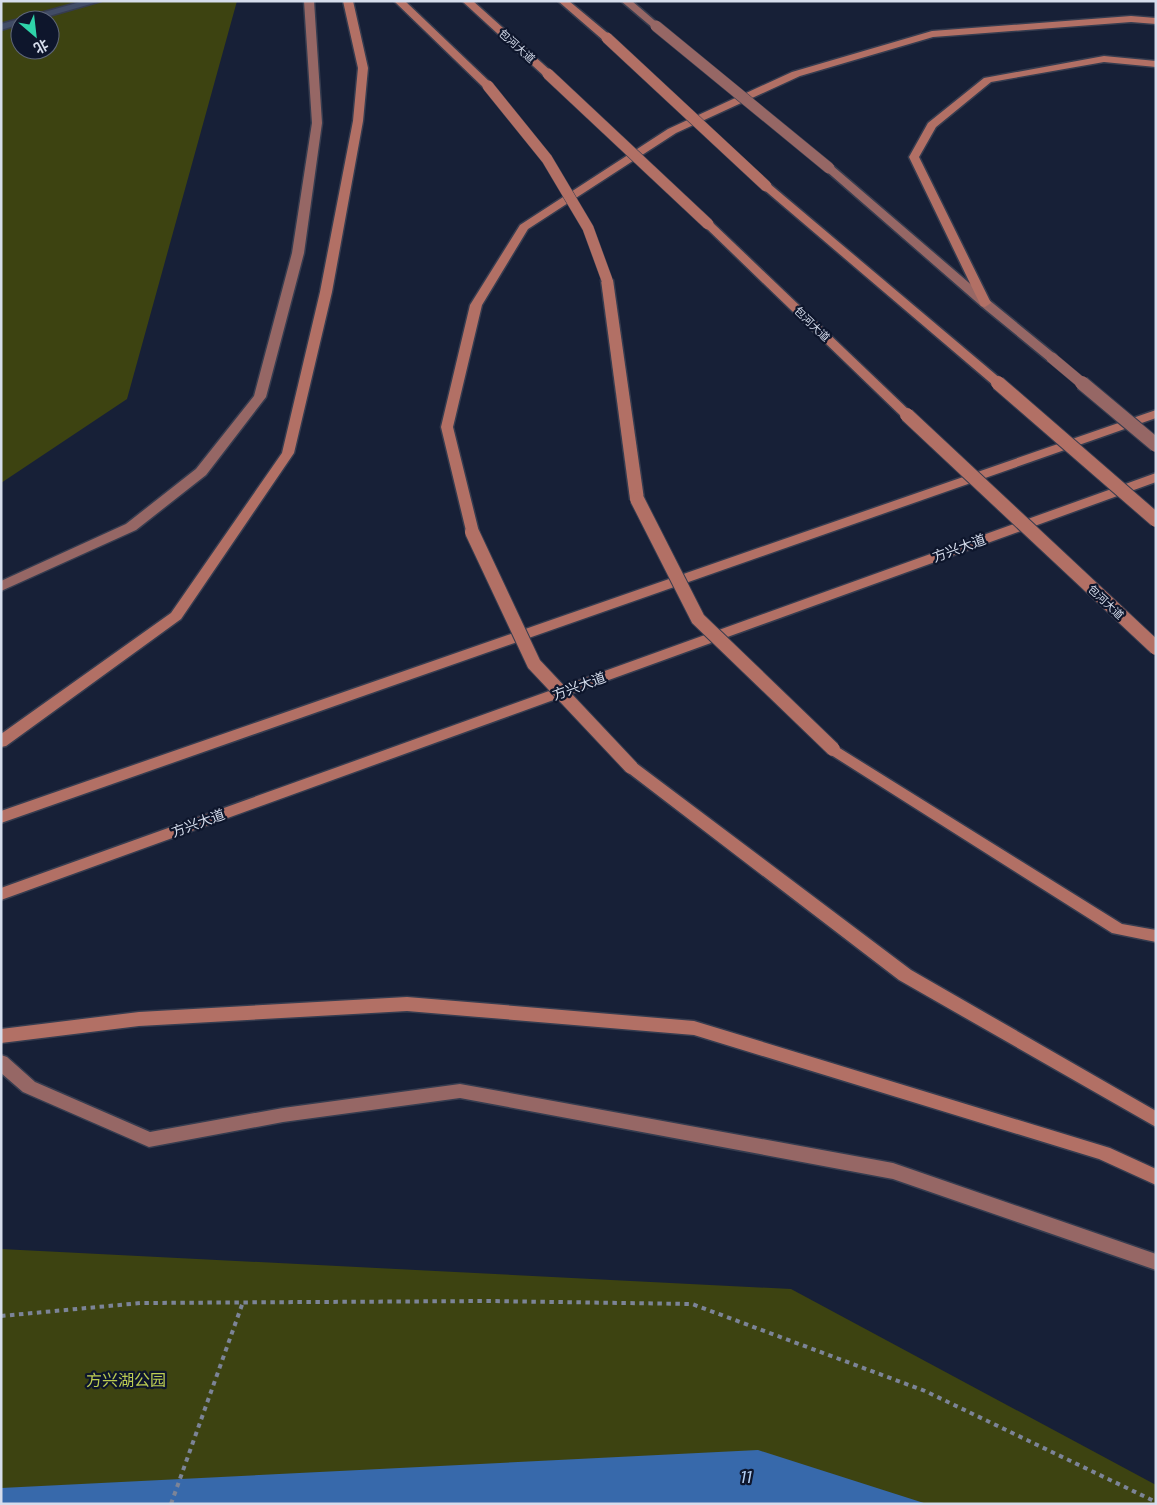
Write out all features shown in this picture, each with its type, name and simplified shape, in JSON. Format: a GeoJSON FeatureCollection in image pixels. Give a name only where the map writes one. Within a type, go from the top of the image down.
{"type":"FeatureCollection","features":[{"type":"Feature","properties":{"kind":"highway"},"geometry":{"type":"LineString","coordinates":[[1,742],[176,616],[288,453],[326,292],[358,121],[363,68],[348,1]]}},
{"type":"Feature","properties":{"kind":"highway"},"geometry":{"type":"LineString","coordinates":[[399,1],[488,86],[547,158],[588,228],[608,280],[637,499],[698,620],[833,749],[1118,930],[1156,936]]}},
{"type":"Feature","properties":{"kind":"highway","name":"包河大道"},"geometry":{"type":"LineString","coordinates":[[467,1],[708,224],[907,416],[1156,648]]}},
{"type":"Feature","properties":{"kind":"highway"},"geometry":{"type":"LineString","coordinates":[[563,1],[607,38],[766,186],[1156,520]]}},
{"type":"Feature","properties":{"kind":"highway"},"geometry":{"type":"LineString","coordinates":[[1156,21],[1131,19],[932,34],[796,74],[672,131],[524,226],[476,305],[447,427],[472,532],[534,664],[631,767],[905,975],[1156,1120]]}},
{"type":"Feature","properties":{"kind":"highway"},"geometry":{"type":"LineString","coordinates":[[985,303],[914,157],[932,125],[988,80],[1104,60],[1156,64]]}},
{"type":"Feature","properties":{"kind":"highway"},"geometry":{"type":"LineString","coordinates":[[1,817],[1156,414]]}},
{"type":"Feature","properties":{"kind":"highway","name":"方兴大道"},"geometry":{"type":"LineString","coordinates":[[1,894],[1156,477]]}},
{"type":"Feature","properties":{"kind":"highway"},"geometry":{"type":"LineString","coordinates":[[1,1036],[139,1019],[407,1004],[694,1028],[1104,1154],[1156,1177]]}},
{"type":"Feature","properties":{"kind":"main road"},"geometry":{"type":"LineString","coordinates":[[1,588],[131,527],[201,472],[260,397],[298,253],[317,123],[309,1]]}},
{"type":"Feature","properties":{"kind":"main road"},"geometry":{"type":"LineString","coordinates":[[626,1],[829,168],[985,303],[1156,445]]}},
{"type":"Feature","properties":{"kind":"main road"},"geometry":{"type":"LineString","coordinates":[[1,1062],[29,1086],[149,1140],[282,1115],[460,1091],[893,1171],[1156,1262]]}},
{"type":"Feature","properties":{"kind":"street"},"geometry":{"type":"LineString","coordinates":[[60,10],[96,1]]}},
{"type":"Feature","properties":{"kind":"path"},"geometry":{"type":"LineString","coordinates":[[1,1316],[140,1302],[487,1300],[692,1304],[925,1391],[1156,1502]]}},
{"type":"Feature","properties":{"kind":"path"},"geometry":{"type":"LineString","coordinates":[[171,1504],[243,1302]]}},
{"type":"Feature","properties":{"kind":"green space"},"geometry":{"type":"Polygon","coordinates":[[[1,1],[237,1],[127,399],[1,483],[1,1]]]}},
{"type":"Feature","properties":{"kind":"green space","name":"方兴湖公园"},"geometry":{"type":"Polygon","coordinates":[[[1,1249],[791,1289],[1156,1485],[1156,1504],[1,1504],[1,1249]]]}},
{"type":"Feature","properties":{"kind":"water","name":"11"},"geometry":{"type":"Polygon","coordinates":[[[758,1450],[927,1504],[1,1504],[1,1488],[758,1450]]]}}]}
